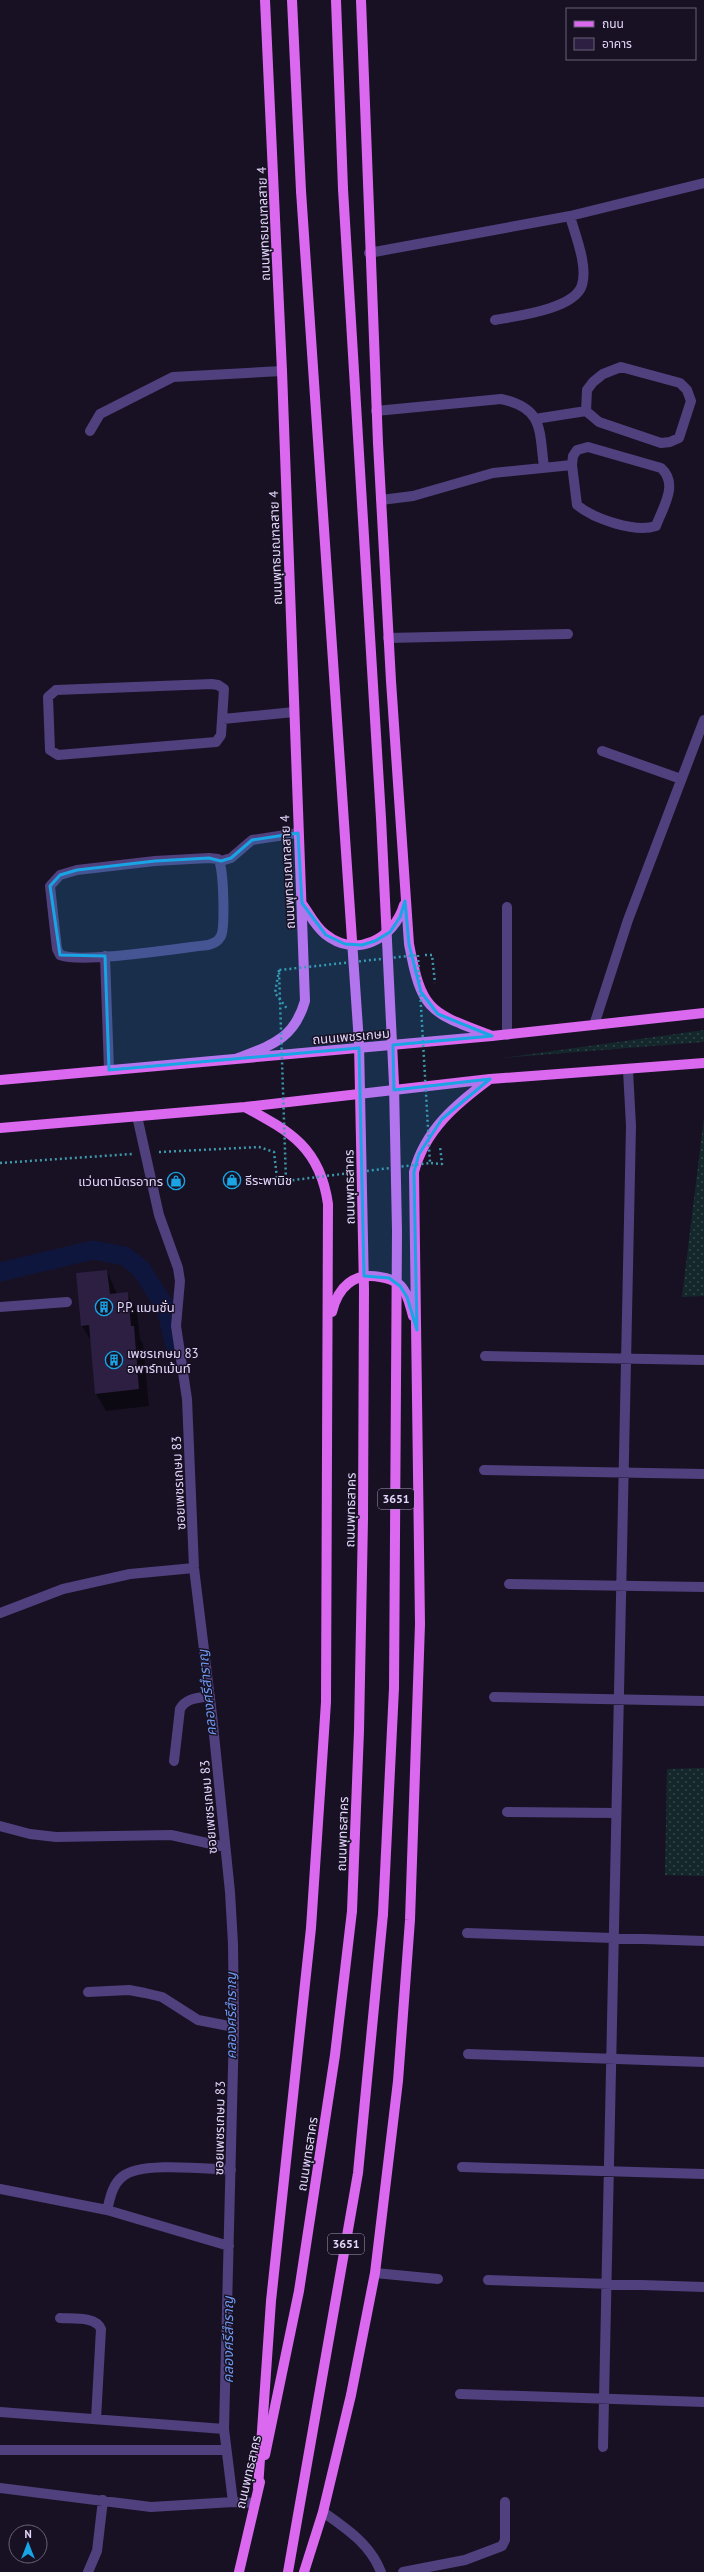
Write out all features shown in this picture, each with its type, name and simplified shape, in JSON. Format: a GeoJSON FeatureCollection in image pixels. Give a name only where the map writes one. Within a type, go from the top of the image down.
{"type":"FeatureCollection","features":[{"type":"Feature","properties":{"kind":"main road","name":"ถนนพุทธมณฑลสาย 4"},"geometry":{"type":"LineString","coordinates":[[238,1058],[273,1045],[289,1033],[301,1017],[305,1001],[306,977],[298,833],[282,371],[265,0]]}},
{"type":"Feature","properties":{"kind":"main road","name":"ถนนพุทธสาคร"},"geometry":{"type":"LineString","coordinates":[[239,2572],[299,2291],[335,2055],[352,1911],[360,1731],[364,1289],[359,1043],[301,191],[292,0]]}},
{"type":"Feature","properties":{"kind":"main road","name":"3651"},"geometry":{"type":"LineString","coordinates":[[288,2572],[358,2173],[383,1914],[394,1688],[397,1231],[394,1084],[380,810],[343,189],[336,0]]}},
{"type":"Feature","properties":{"kind":"main road"},"geometry":{"type":"LineString","coordinates":[[361,0],[369,253],[376,411],[388,638],[405,901],[410,944],[421,992],[438,1014],[492,1036]]}},
{"type":"Feature","properties":{"kind":"main road"},"geometry":{"type":"LineString","coordinates":[[302,903],[315,923],[326,935],[345,944],[362,945],[375,941],[390,932],[400,917],[405,901]]}},
{"type":"Feature","properties":{"kind":"main road","name":"ถนนเพชรเกษม"},"geometry":{"type":"LineString","coordinates":[[0,1080],[507,1035],[704,1013]]}},
{"type":"Feature","properties":{"kind":"main road"},"geometry":{"type":"LineString","coordinates":[[0,1128],[245,1107],[490,1079],[628,1070],[704,1063]]}},
{"type":"Feature","properties":{"kind":"main road"},"geometry":{"type":"LineString","coordinates":[[304,2572],[323,2512],[351,2395],[375,2272],[398,2081],[410,1920],[420,1624],[414,1172],[419,1154],[442,1119],[459,1102],[490,1079]]}},
{"type":"Feature","properties":{"kind":"main road"},"geometry":{"type":"LineString","coordinates":[[245,1107],[293,1136],[314,1159],[324,1180],[328,1204],[329,1325],[326,1702],[311,1928],[271,2300],[258,2488]]}},
{"type":"Feature","properties":{"kind":"main road"},"geometry":{"type":"LineString","coordinates":[[329,1325],[334,1304],[346,1284],[356,1277],[370,1275],[389,1278],[400,1286],[407,1297],[417,1330]]}},
{"type":"Feature","properties":{"kind":"street"},"geometry":{"type":"LineString","coordinates":[[369,253],[570,216],[704,183]]}},
{"type":"Feature","properties":{"kind":"street"},"geometry":{"type":"LineString","coordinates":[[495,320],[564,303],[578,295],[582,284],[582,265],[570,216]]}},
{"type":"Feature","properties":{"kind":"street"},"geometry":{"type":"LineString","coordinates":[[535,419],[586,411],[599,422],[661,443],[670,442],[678,438],[691,401],[687,390],[680,384],[620,367],[603,374],[593,382],[587,390],[586,411]]}},
{"type":"Feature","properties":{"kind":"street"},"geometry":{"type":"LineString","coordinates":[[90,431],[100,414],[125,399],[173,376],[282,371]]}},
{"type":"Feature","properties":{"kind":"street"},"geometry":{"type":"LineString","coordinates":[[376,411],[501,399],[519,403],[532,411],[539,429],[544,467]]}},
{"type":"Feature","properties":{"kind":"street"},"geometry":{"type":"LineString","coordinates":[[588,447],[661,468],[669,475],[671,482],[656,526],[645,530],[633,529],[585,512],[577,505],[572,465],[573,456],[577,450],[588,447]]}},
{"type":"Feature","properties":{"kind":"street"},"geometry":{"type":"LineString","coordinates":[[381,500],[413,496],[493,473],[572,465]]}},
{"type":"Feature","properties":{"kind":"street"},"geometry":{"type":"LineString","coordinates":[[388,638],[568,634]]}},
{"type":"Feature","properties":{"kind":"street"},"geometry":{"type":"LineString","coordinates":[[218,684],[224,689],[223,719],[220,735],[216,742],[208,744],[58,755],[50,750],[48,697],[56,690],[218,684]]}},
{"type":"Feature","properties":{"kind":"street"},"geometry":{"type":"LineString","coordinates":[[223,719],[294,712]]}},
{"type":"Feature","properties":{"kind":"street"},"geometry":{"type":"LineString","coordinates":[[594,1025],[628,920],[704,720]]}},
{"type":"Feature","properties":{"kind":"street"},"geometry":{"type":"LineString","coordinates":[[602,751],[681,779]]}},
{"type":"Feature","properties":{"kind":"street"},"geometry":{"type":"LineString","coordinates":[[220,861],[223,868],[222,925],[221,936],[217,942],[208,945],[105,956],[66,957],[60,955],[57,948],[50,886],[55,879],[78,870],[155,861],[209,858],[220,861],[230,858],[252,840],[298,833]]}},
{"type":"Feature","properties":{"kind":"street"},"geometry":{"type":"LineString","coordinates":[[507,907],[507,1035]]}},
{"type":"Feature","properties":{"kind":"street"},"geometry":{"type":"LineString","coordinates":[[105,956],[109,1070]]}},
{"type":"Feature","properties":{"kind":"street"},"geometry":{"type":"LineString","coordinates":[[603,2446],[619,1700],[622,1474],[631,1126],[628,1070]]}},
{"type":"Feature","properties":{"kind":"street","name":"ซอยเพชรเกษม 83"},"geometry":{"type":"LineString","coordinates":[[137,1116],[159,1215],[178,1268],[180,1281],[176,1326],[187,1399],[194,1568],[210,1696],[233,1944],[234,2027],[224,2429],[233,2502]]}},
{"type":"Feature","properties":{"kind":"street"},"geometry":{"type":"LineString","coordinates":[[0,1307],[67,1302]]}},
{"type":"Feature","properties":{"kind":"street"},"geometry":{"type":"LineString","coordinates":[[485,1356],[704,1360]]}},
{"type":"Feature","properties":{"kind":"street"},"geometry":{"type":"LineString","coordinates":[[484,1470],[622,1474],[704,1474]]}},
{"type":"Feature","properties":{"kind":"street"},"geometry":{"type":"LineString","coordinates":[[0,1613],[63,1588],[130,1574],[194,1568]]}},
{"type":"Feature","properties":{"kind":"street"},"geometry":{"type":"LineString","coordinates":[[509,1584],[704,1587]]}},
{"type":"Feature","properties":{"kind":"street"},"geometry":{"type":"LineString","coordinates":[[174,1761],[180,1709],[183,1703],[210,1696]]}},
{"type":"Feature","properties":{"kind":"street"},"geometry":{"type":"LineString","coordinates":[[494,1697],[704,1701]]}},
{"type":"Feature","properties":{"kind":"street"},"geometry":{"type":"LineString","coordinates":[[507,1812],[616,1813]]}},
{"type":"Feature","properties":{"kind":"street"},"geometry":{"type":"LineString","coordinates":[[0,1826],[30,1834],[56,1837],[171,1835],[225,1847]]}},
{"type":"Feature","properties":{"kind":"street"},"geometry":{"type":"LineString","coordinates":[[467,1933],[704,1941]]}},
{"type":"Feature","properties":{"kind":"street"},"geometry":{"type":"LineString","coordinates":[[88,1992],[129,1990],[145,1992],[162,1997],[198,2020],[234,2027]]}},
{"type":"Feature","properties":{"kind":"street"},"geometry":{"type":"LineString","coordinates":[[468,2054],[704,2062]]}},
{"type":"Feature","properties":{"kind":"street"},"geometry":{"type":"LineString","coordinates":[[462,2167],[609,2173],[704,2174]]}},
{"type":"Feature","properties":{"kind":"street"},"geometry":{"type":"LineString","coordinates":[[107,2210],[116,2182],[123,2176],[133,2171],[167,2168],[231,2170]]}},
{"type":"Feature","properties":{"kind":"street"},"geometry":{"type":"LineString","coordinates":[[0,2189],[107,2210],[229,2246]]}},
{"type":"Feature","properties":{"kind":"street"},"geometry":{"type":"LineString","coordinates":[[375,2272],[438,2279]]}},
{"type":"Feature","properties":{"kind":"street"},"geometry":{"type":"LineString","coordinates":[[488,2280],[704,2287]]}},
{"type":"Feature","properties":{"kind":"street"},"geometry":{"type":"LineString","coordinates":[[60,2318],[94,2321],[100,2324],[101,2329],[96,2419]]}},
{"type":"Feature","properties":{"kind":"street"},"geometry":{"type":"LineString","coordinates":[[460,2394],[704,2402]]}},
{"type":"Feature","properties":{"kind":"street"},"geometry":{"type":"LineString","coordinates":[[0,2412],[224,2429]]}},
{"type":"Feature","properties":{"kind":"street"},"geometry":{"type":"LineString","coordinates":[[0,2450],[226,2450]]}},
{"type":"Feature","properties":{"kind":"street"},"geometry":{"type":"LineString","coordinates":[[0,2488],[151,2507],[233,2502],[254,2503]]}},
{"type":"Feature","properties":{"kind":"street"},"geometry":{"type":"LineString","coordinates":[[88,2572],[98,2551],[103,2500]]}},
{"type":"Feature","properties":{"kind":"street"},"geometry":{"type":"LineString","coordinates":[[403,2572],[465,2560],[502,2546],[505,2540],[505,2502]]}},
{"type":"Feature","properties":{"kind":"street"},"geometry":{"type":"LineString","coordinates":[[323,2512],[357,2536],[376,2560],[381,2572]]}},
{"type":"Feature","properties":{"kind":"path"},"geometry":{"type":"LineString","coordinates":[[432,955],[435,990]]}},
{"type":"Feature","properties":{"kind":"path"},"geometry":{"type":"LineString","coordinates":[[279,970],[275,993],[289,1012]]}},
{"type":"Feature","properties":{"kind":"path"},"geometry":{"type":"LineString","coordinates":[[430,1163],[442,1164],[440,1139]]}},
{"type":"Feature","properties":{"kind":"path"},"geometry":{"type":"LineString","coordinates":[[274,1152],[277,1178],[286,1181]]}},
{"type":"Feature","properties":{"kind":"highlighted area"},"geometry":{"type":"Polygon","coordinates":[[[298,833],[302,903],[326,935],[345,944],[362,945],[375,941],[390,932],[400,917],[405,901],[409,944],[421,992],[438,1014],[492,1036],[393,1045],[394,1090],[490,1079],[442,1119],[419,1154],[414,1172],[417,1330],[407,1297],[400,1286],[389,1278],[364,1276],[359,1048],[109,1070],[105,956],[60,955],[50,886],[60,875],[77,870],[155,861],[209,858],[221,861],[231,858],[252,840],[298,833]]]}},
{"type":"Feature","properties":{"kind":"green space"},"geometry":{"type":"Polygon","coordinates":[[[704,1030],[704,1042],[503,1058],[704,1030]]]}},
{"type":"Feature","properties":{"kind":"green space"},"geometry":{"type":"Polygon","coordinates":[[[704,1117],[704,1296],[682,1297],[704,1117]]]}},
{"type":"Feature","properties":{"kind":"green space"},"geometry":{"type":"Polygon","coordinates":[[[704,1768],[704,1876],[665,1875],[667,1769],[704,1768]]]}},
{"type":"Feature","properties":{"kind":"building"},"geometry":{"type":"Polygon","coordinates":[[[107,1270],[110,1294],[128,1292],[131,1326],[134,1326],[139,1389],[95,1394],[89,1325],[81,1326],[76,1273],[107,1270]]]}},
{"type":"Feature","properties":{"kind":"waterway"},"geometry":{"type":"LineString","coordinates":[[0,1272],[93,1250],[125,1256],[141,1269],[166,1308],[176,1350]]}},
{"type":"Feature","properties":{"kind":"place","name":"ธีระพานิช"},"geometry":{"type":"Point","coordinates":[232,1180]}},
{"type":"Feature","properties":{"kind":"place","name":"แว่นตามิตรอาทร"},"geometry":{"type":"Point","coordinates":[176,1181]}},
{"type":"Feature","properties":{"kind":"place","name":"P.P. แมนชั่น"},"geometry":{"type":"Point","coordinates":[104,1307]}},
{"type":"Feature","properties":{"kind":"place","name":"เพชรเกษม 83 อพาร์ทเม้นท์"},"geometry":{"type":"Point","coordinates":[114,1360]}},
{"type":"Feature","properties":{"kind":"water label","name":"คลองศรีสำราญ"},"geometry":{"type":"Point","coordinates":[207,1693]}},
{"type":"Feature","properties":{"kind":"water label","name":"คลองศรีสำราญ"},"geometry":{"type":"Point","coordinates":[231,2016]}},
{"type":"Feature","properties":{"kind":"water label","name":"คลองศรีสำราญ"},"geometry":{"type":"Point","coordinates":[228,2340]}}]}
